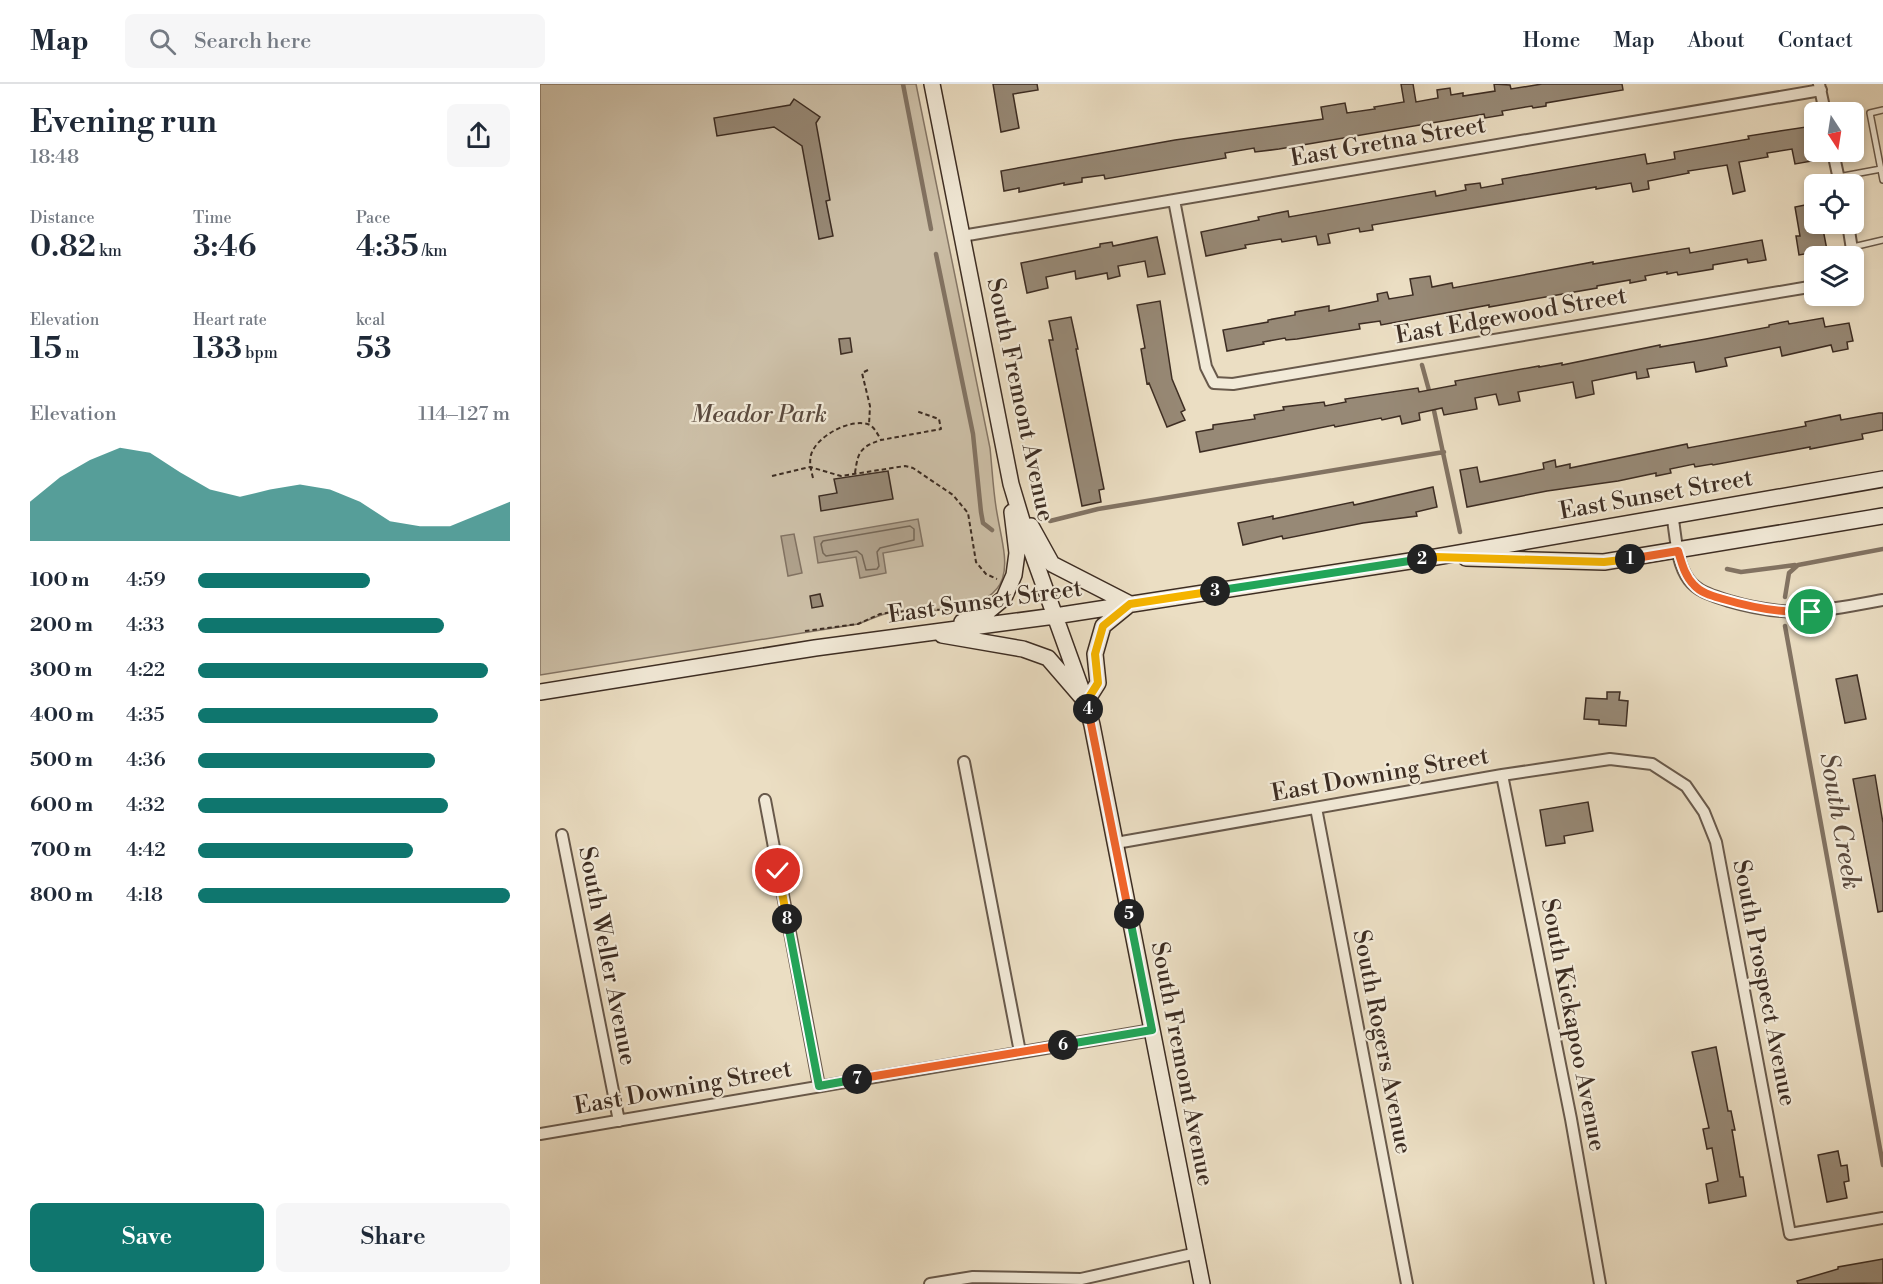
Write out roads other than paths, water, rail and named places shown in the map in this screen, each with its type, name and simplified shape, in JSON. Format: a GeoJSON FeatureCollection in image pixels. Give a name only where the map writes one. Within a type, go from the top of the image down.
{"type":"FeatureCollection","features":[{"type":"Feature","properties":{"kind":"main road","name":"South Fremont Avenue"},"geometry":{"type":"LineString","coordinates":[[932,84],[1014,493],[1086,702],[1097,749],[1202,1284]]}},
{"type":"Feature","properties":{"kind":"main road","name":"East Sunset Street"},"geometry":{"type":"LineString","coordinates":[[540,692],[815,648],[1055,616],[1436,557],[1883,479]]}},
{"type":"Feature","properties":{"kind":"main road"},"geometry":{"type":"LineString","coordinates":[[931,633],[1023,650],[1048,658],[1086,702],[1098,683],[1095,654],[1103,626],[1130,604],[1052,564],[1036,537],[1020,500],[1014,493]]}},
{"type":"Feature","properties":{"kind":"main road"},"geometry":{"type":"LineString","coordinates":[[931,633],[986,613],[1004,598],[1014,575],[1017,553],[1012,510],[1014,493]]}},
{"type":"Feature","properties":{"kind":"main road","name":"East Sunset Street"},"geometry":{"type":"LineString","coordinates":[[1436,557],[1604,562],[1883,516]]}},
{"type":"Feature","properties":{"kind":"street","name":"East Gretna Street"},"geometry":{"type":"LineString","coordinates":[[962,236],[1820,87]]}},
{"type":"Feature","properties":{"kind":"street"},"geometry":{"type":"LineString","coordinates":[[1820,87],[1823,102]]}},
{"type":"Feature","properties":{"kind":"street","name":"East Edgewood Street"},"geometry":{"type":"LineString","coordinates":[[1174,200],[1206,367],[1214,383],[1233,384],[1804,288]]}},
{"type":"Feature","properties":{"kind":"street"},"geometry":{"type":"LineString","coordinates":[[1672,514],[1678,551],[1688,578],[1696,588],[1706,594],[1756,608],[1783,612],[1811,612],[1883,601]]}},
{"type":"Feature","properties":{"kind":"street","name":"East Downing Street"},"geometry":{"type":"LineString","coordinates":[[1116,843],[1502,775],[1610,759],[1652,764]]}},
{"type":"Feature","properties":{"kind":"street"},"geometry":{"type":"LineString","coordinates":[[964,762],[1020,1052]]}},
{"type":"Feature","properties":{"kind":"street","name":"South Prospect Avenue"},"geometry":{"type":"LineString","coordinates":[[1652,764],[1686,786],[1704,812],[1716,842],[1790,1234],[1883,1218]]}},
{"type":"Feature","properties":{"kind":"street","name":"South Kickapoo Avenue"},"geometry":{"type":"LineString","coordinates":[[1502,775],[1571,1119],[1600,1284]]}},
{"type":"Feature","properties":{"kind":"street"},"geometry":{"type":"LineString","coordinates":[[765,800],[819,1086]]}},
{"type":"Feature","properties":{"kind":"street","name":"South Rogers Avenue"},"geometry":{"type":"LineString","coordinates":[[1316,808],[1407,1284]]}},
{"type":"Feature","properties":{"kind":"street","name":"South Weller Avenue"},"geometry":{"type":"LineString","coordinates":[[562,835],[619,1121]]}},
{"type":"Feature","properties":{"kind":"street","name":"East Downing Street"},"geometry":{"type":"LineString","coordinates":[[540,1134],[1152,1030]]}},
{"type":"Feature","properties":{"kind":"street"},"geometry":{"type":"LineString","coordinates":[[930,1284],[973,1277],[1081,1279],[1197,1253]]}},
{"type":"Feature","properties":{"kind":"lane"},"geometry":{"type":"LineString","coordinates":[[1883,110],[1870,113],[1883,180]]}},
{"type":"Feature","properties":{"kind":"lane"},"geometry":{"type":"LineString","coordinates":[[1864,174],[1881,169]]}},
{"type":"Feature","properties":{"kind":"lane"},"geometry":{"type":"LineString","coordinates":[[1864,248],[1883,240]]}},
{"type":"Feature","properties":{"kind":"water"},"geometry":{"type":"Polygon","coordinates":[[[918,519],[923,546],[883,553],[886,573],[860,578],[856,557],[818,563],[814,537],[918,519]]]}},
{"type":"Feature","properties":{"kind":"water"},"geometry":{"type":"Polygon","coordinates":[[[794,534],[802,573],[788,576],[781,536],[794,534]]]}},
{"type":"Feature","properties":{"kind":"waterway"},"geometry":{"type":"LineString","coordinates":[[903,84],[931,229]]}},
{"type":"Feature","properties":{"kind":"waterway"},"geometry":{"type":"LineString","coordinates":[[936,254],[973,434],[983,523],[992,530]]}},
{"type":"Feature","properties":{"kind":"waterway"},"geometry":{"type":"LineString","coordinates":[[1422,365],[1430,394]]}},
{"type":"Feature","properties":{"kind":"waterway"},"geometry":{"type":"LineString","coordinates":[[1433,406],[1460,532]]}},
{"type":"Feature","properties":{"kind":"waterway"},"geometry":{"type":"LineString","coordinates":[[1050,521],[1098,509],[1444,452]]}},
{"type":"Feature","properties":{"kind":"waterway","name":"South Creek"},"geometry":{"type":"LineString","coordinates":[[1785,597],[1789,573],[1798,565],[1883,549]]}},
{"type":"Feature","properties":{"kind":"waterway"},"geometry":{"type":"LineString","coordinates":[[1727,569],[1741,572],[1795,565]]}},
{"type":"Feature","properties":{"kind":"waterway","name":"South Creek"},"geometry":{"type":"LineString","coordinates":[[1785,626],[1883,1165]]}},
{"type":"Feature","properties":{"kind":"park label","name":"Meador Park"},"geometry":{"type":"Point","coordinates":[759,415]}}]}
